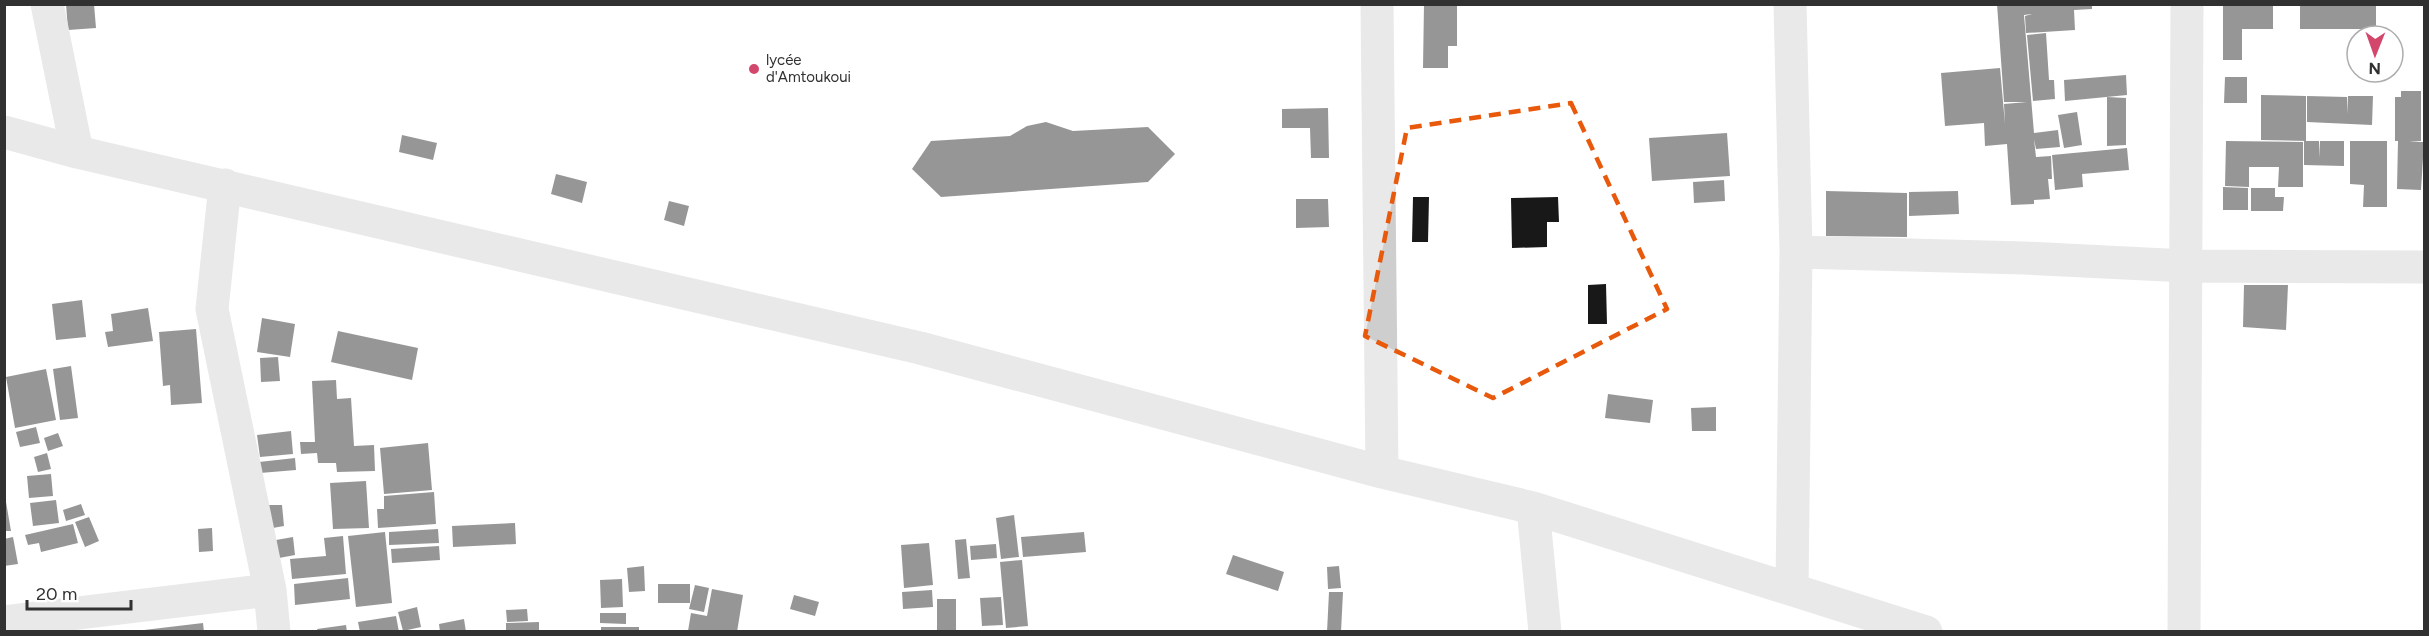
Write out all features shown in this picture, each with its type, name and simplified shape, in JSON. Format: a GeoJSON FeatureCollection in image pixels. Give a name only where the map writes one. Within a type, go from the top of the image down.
{"type":"FeatureCollection","features":[{"type":"Feature","properties":{"kind":"street"},"geometry":{"type":"LineString","coordinates":[[47,4],[77,152]]}},
{"type":"Feature","properties":{"kind":"street"},"geometry":{"type":"LineString","coordinates":[[1377,4],[1382,472]]}},
{"type":"Feature","properties":{"kind":"street"},"geometry":{"type":"LineString","coordinates":[[1790,4],[1796,252],[1792,589]]}},
{"type":"Feature","properties":{"kind":"street"},"geometry":{"type":"LineString","coordinates":[[2184,632],[2187,4]]}},
{"type":"Feature","properties":{"kind":"street"},"geometry":{"type":"LineString","coordinates":[[4,132],[77,152],[920,348],[1382,472],[1533,508],[1926,632]]}},
{"type":"Feature","properties":{"kind":"street"},"geometry":{"type":"LineString","coordinates":[[225,185],[212,309],[270,590],[274,632]]}},
{"type":"Feature","properties":{"kind":"street"},"geometry":{"type":"LineString","coordinates":[[1796,252],[2024,258],[2186,266],[2424,267]]}},
{"type":"Feature","properties":{"kind":"street"},"geometry":{"type":"LineString","coordinates":[[1533,508],[1545,632]]}},
{"type":"Feature","properties":{"kind":"street"},"geometry":{"type":"LineString","coordinates":[[4,622],[270,590]]}},
{"type":"Feature","properties":{"kind":"highlighted area"},"geometry":{"type":"Polygon","coordinates":[[[1571,103],[1667,309],[1493,398],[1365,336],[1407,128],[1571,103]]]}},
{"type":"Feature","properties":{"kind":"building"},"geometry":{"type":"Polygon","coordinates":[[[66,4],[94,4],[96,28],[68,30],[66,4]]]}},
{"type":"Feature","properties":{"kind":"building"},"geometry":{"type":"Polygon","coordinates":[[[1424,4],[1457,6],[1457,46],[1448,46],[1448,68],[1423,68],[1424,4]]]}},
{"type":"Feature","properties":{"kind":"building"},"geometry":{"type":"Polygon","coordinates":[[[1997,4],[2092,4],[2092,9],[2074,10],[2075,30],[2026,33],[2025,16],[2032,14],[2024,15],[2034,133],[2058,130],[2060,147],[2036,149],[2034,139],[2036,157],[2051,156],[2052,179],[2048,179],[2050,199],[2034,200],[2034,204],[2011,205],[2007,144],[1985,146],[1984,123],[1945,126],[1941,73],[2000,68],[2005,124],[2004,104],[2027,102],[2004,102],[1997,4]]]}},
{"type":"Feature","properties":{"kind":"building"},"geometry":{"type":"Polygon","coordinates":[[[2223,5],[2273,6],[2273,29],[2242,29],[2242,60],[2223,60],[2223,5]]]}},
{"type":"Feature","properties":{"kind":"building"},"geometry":{"type":"Polygon","coordinates":[[[2300,5],[2376,5],[2376,24],[2345,24],[2345,29],[2300,29],[2300,5]]]}},
{"type":"Feature","properties":{"kind":"building"},"geometry":{"type":"Polygon","coordinates":[[[2046,33],[2049,80],[2054,80],[2055,99],[2033,101],[2027,35],[2046,33]]]}},
{"type":"Feature","properties":{"kind":"building"},"geometry":{"type":"Polygon","coordinates":[[[2126,75],[2127,95],[2065,101],[2064,80],[2126,75]]]}},
{"type":"Feature","properties":{"kind":"building"},"geometry":{"type":"Polygon","coordinates":[[[2225,77],[2247,77],[2247,103],[2224,103],[2225,77]]]}},
{"type":"Feature","properties":{"kind":"building"},"geometry":{"type":"Polygon","coordinates":[[[2401,91],[2421,91],[2421,141],[2409,142],[2424,142],[2421,190],[2397,189],[2398,141],[2395,141],[2395,97],[2401,97],[2401,91]]]}},
{"type":"Feature","properties":{"kind":"building"},"geometry":{"type":"Polygon","coordinates":[[[2261,95],[2306,96],[2306,141],[2261,140],[2261,95]]]}},
{"type":"Feature","properties":{"kind":"building"},"geometry":{"type":"Polygon","coordinates":[[[2307,96],[2347,97],[2347,114],[2348,96],[2373,96],[2372,125],[2307,122],[2307,96]]]}},
{"type":"Feature","properties":{"kind":"building"},"geometry":{"type":"Polygon","coordinates":[[[2107,97],[2126,98],[2126,145],[2107,146],[2107,97]]]}},
{"type":"Feature","properties":{"kind":"building"},"geometry":{"type":"Polygon","coordinates":[[[1328,108],[1329,158],[1311,158],[1310,128],[1282,128],[1282,109],[1328,108]]]}},
{"type":"Feature","properties":{"kind":"building"},"geometry":{"type":"Polygon","coordinates":[[[2077,112],[2082,145],[2064,148],[2058,115],[2077,112]]]}},
{"type":"Feature","properties":{"kind":"building"},"geometry":{"type":"Polygon","coordinates":[[[1046,122],[1073,131],[1148,127],[1175,154],[1148,182],[941,197],[912,169],[931,141],[1010,136],[1027,126],[1046,122]]]}},
{"type":"Feature","properties":{"kind":"building"},"geometry":{"type":"Polygon","coordinates":[[[1727,133],[1730,176],[1652,181],[1649,138],[1727,133]]]}},
{"type":"Feature","properties":{"kind":"building"},"geometry":{"type":"Polygon","coordinates":[[[402,135],[437,143],[433,160],[399,152],[402,135]]]}},
{"type":"Feature","properties":{"kind":"building"},"geometry":{"type":"Polygon","coordinates":[[[2226,141],[2303,142],[2303,187],[2278,187],[2279,167],[2249,167],[2249,187],[2225,186],[2226,141]]]}},
{"type":"Feature","properties":{"kind":"building"},"geometry":{"type":"Polygon","coordinates":[[[2304,141],[2319,141],[2319,158],[2320,141],[2344,141],[2344,166],[2304,165],[2304,141]]]}},
{"type":"Feature","properties":{"kind":"building"},"geometry":{"type":"Polygon","coordinates":[[[2350,141],[2387,141],[2387,207],[2363,207],[2364,185],[2350,184],[2350,141]]]}},
{"type":"Feature","properties":{"kind":"building"},"geometry":{"type":"Polygon","coordinates":[[[2127,148],[2129,170],[2082,174],[2083,187],[2055,190],[2052,155],[2127,148]]]}},
{"type":"Feature","properties":{"kind":"building"},"geometry":{"type":"Polygon","coordinates":[[[556,174],[587,182],[582,203],[551,194],[556,174]]]}},
{"type":"Feature","properties":{"kind":"building"},"geometry":{"type":"Polygon","coordinates":[[[1724,180],[1725,201],[1694,203],[1693,182],[1724,180]]]}},
{"type":"Feature","properties":{"kind":"building"},"geometry":{"type":"Polygon","coordinates":[[[2223,187],[2248,188],[2248,210],[2223,210],[2223,187]]]}},
{"type":"Feature","properties":{"kind":"building"},"geometry":{"type":"Polygon","coordinates":[[[2251,188],[2275,188],[2275,197],[2284,197],[2283,211],[2251,211],[2251,188]]]}},
{"type":"Feature","properties":{"kind":"building"},"geometry":{"type":"Polygon","coordinates":[[[1826,191],[1907,193],[1907,237],[1826,236],[1826,191]]]}},
{"type":"Feature","properties":{"kind":"building"},"geometry":{"type":"Polygon","coordinates":[[[1958,191],[1959,214],[1909,216],[1909,192],[1958,191]]]}},
{"type":"Feature","properties":{"kind":"building"},"geometry":{"type":"Polygon","coordinates":[[[1413,197],[1429,197],[1428,242],[1412,242],[1413,197]]]}},
{"type":"Feature","properties":{"kind":"building"},"geometry":{"type":"Polygon","coordinates":[[[1558,197],[1559,222],[1547,222],[1547,247],[1512,248],[1511,198],[1558,197]]]}},
{"type":"Feature","properties":{"kind":"building"},"geometry":{"type":"Polygon","coordinates":[[[1296,199],[1328,199],[1329,227],[1296,228],[1296,199]]]}},
{"type":"Feature","properties":{"kind":"building"},"geometry":{"type":"Polygon","coordinates":[[[669,201],[689,206],[684,226],[664,220],[669,201]]]}},
{"type":"Feature","properties":{"kind":"building"},"geometry":{"type":"Polygon","coordinates":[[[1606,284],[1607,324],[1588,324],[1588,285],[1606,284]]]}},
{"type":"Feature","properties":{"kind":"building"},"geometry":{"type":"Polygon","coordinates":[[[2244,285],[2288,285],[2286,330],[2243,327],[2244,285]]]}},
{"type":"Feature","properties":{"kind":"building"},"geometry":{"type":"Polygon","coordinates":[[[82,300],[86,337],[56,340],[52,304],[82,300]]]}},
{"type":"Feature","properties":{"kind":"building"},"geometry":{"type":"Polygon","coordinates":[[[148,308],[153,341],[108,347],[105,332],[113,331],[111,314],[148,308]]]}},
{"type":"Feature","properties":{"kind":"building"},"geometry":{"type":"Polygon","coordinates":[[[262,318],[295,324],[290,357],[257,352],[262,318]]]}},
{"type":"Feature","properties":{"kind":"building"},"geometry":{"type":"Polygon","coordinates":[[[196,329],[202,403],[171,405],[170,385],[163,386],[159,332],[196,329]]]}},
{"type":"Feature","properties":{"kind":"building"},"geometry":{"type":"Polygon","coordinates":[[[338,331],[418,348],[412,380],[331,362],[338,331]]]}},
{"type":"Feature","properties":{"kind":"building"},"geometry":{"type":"Polygon","coordinates":[[[278,357],[280,381],[261,382],[260,358],[278,357]]]}},
{"type":"Feature","properties":{"kind":"building"},"geometry":{"type":"Polygon","coordinates":[[[71,366],[78,418],[60,420],[53,369],[71,366]]]}},
{"type":"Feature","properties":{"kind":"building"},"geometry":{"type":"Polygon","coordinates":[[[46,369],[56,420],[15,428],[6,377],[46,369]]]}},
{"type":"Feature","properties":{"kind":"building"},"geometry":{"type":"Polygon","coordinates":[[[336,380],[337,399],[351,398],[354,446],[374,445],[375,471],[337,472],[336,463],[318,463],[317,453],[301,454],[300,442],[315,442],[312,381],[336,380]]]}},
{"type":"Feature","properties":{"kind":"building"},"geometry":{"type":"Polygon","coordinates":[[[1608,394],[1653,400],[1650,423],[1605,418],[1608,394]]]}},
{"type":"Feature","properties":{"kind":"building"},"geometry":{"type":"Polygon","coordinates":[[[1716,407],[1716,431],[1692,431],[1691,408],[1716,407]]]}},
{"type":"Feature","properties":{"kind":"building"},"geometry":{"type":"Polygon","coordinates":[[[36,427],[40,443],[20,447],[16,432],[36,427]]]}},
{"type":"Feature","properties":{"kind":"building"},"geometry":{"type":"Polygon","coordinates":[[[291,431],[293,454],[260,457],[257,435],[291,431]]]}},
{"type":"Feature","properties":{"kind":"building"},"geometry":{"type":"Polygon","coordinates":[[[58,433],[63,446],[48,451],[44,438],[58,433]]]}},
{"type":"Feature","properties":{"kind":"building"},"geometry":{"type":"Polygon","coordinates":[[[428,443],[432,490],[384,494],[380,448],[428,443]]]}},
{"type":"Feature","properties":{"kind":"building"},"geometry":{"type":"Polygon","coordinates":[[[47,453],[51,469],[38,472],[34,457],[47,453]]]}},
{"type":"Feature","properties":{"kind":"building"},"geometry":{"type":"Polygon","coordinates":[[[295,458],[296,470],[260,473],[259,462],[295,458]]]}},
{"type":"Feature","properties":{"kind":"building"},"geometry":{"type":"Polygon","coordinates":[[[51,474],[53,496],[29,498],[27,476],[51,474]]]}},
{"type":"Feature","properties":{"kind":"building"},"geometry":{"type":"Polygon","coordinates":[[[366,481],[369,528],[333,529],[330,483],[366,481]]]}},
{"type":"Feature","properties":{"kind":"building"},"geometry":{"type":"Polygon","coordinates":[[[4,490],[11,531],[4,531],[4,490]]]}},
{"type":"Feature","properties":{"kind":"building"},"geometry":{"type":"Polygon","coordinates":[[[434,492],[436,524],[378,528],[377,509],[384,509],[384,496],[434,492]]]}},
{"type":"Feature","properties":{"kind":"building"},"geometry":{"type":"Polygon","coordinates":[[[56,500],[59,523],[33,526],[30,503],[56,500]]]}},
{"type":"Feature","properties":{"kind":"building"},"geometry":{"type":"Polygon","coordinates":[[[81,504],[85,515],[66,521],[63,510],[81,504]]]}},
{"type":"Feature","properties":{"kind":"building"},"geometry":{"type":"Polygon","coordinates":[[[265,505],[282,505],[284,526],[267,529],[265,505]]]}},
{"type":"Feature","properties":{"kind":"building"},"geometry":{"type":"Polygon","coordinates":[[[1014,515],[1019,557],[1001,559],[996,518],[1014,515]]]}},
{"type":"Feature","properties":{"kind":"building"},"geometry":{"type":"Polygon","coordinates":[[[89,517],[99,541],[85,547],[75,522],[89,517]]]}},
{"type":"Feature","properties":{"kind":"building"},"geometry":{"type":"Polygon","coordinates":[[[515,523],[516,544],[453,547],[452,526],[515,523]]]}},
{"type":"Feature","properties":{"kind":"building"},"geometry":{"type":"Polygon","coordinates":[[[73,524],[78,543],[41,552],[39,543],[28,545],[25,535],[73,524]]]}},
{"type":"Feature","properties":{"kind":"building"},"geometry":{"type":"Polygon","coordinates":[[[212,528],[213,551],[199,552],[198,529],[212,528]]]}},
{"type":"Feature","properties":{"kind":"building"},"geometry":{"type":"Polygon","coordinates":[[[438,529],[439,543],[389,545],[389,532],[438,529]]]}},
{"type":"Feature","properties":{"kind":"building"},"geometry":{"type":"Polygon","coordinates":[[[385,532],[392,603],[356,607],[348,536],[385,532]]]}},
{"type":"Feature","properties":{"kind":"building"},"geometry":{"type":"Polygon","coordinates":[[[1084,532],[1086,552],[1023,557],[1021,537],[1084,532]]]}},
{"type":"Feature","properties":{"kind":"building"},"geometry":{"type":"Polygon","coordinates":[[[343,536],[346,574],[292,579],[290,559],[326,556],[324,538],[343,536]]]}},
{"type":"Feature","properties":{"kind":"building"},"geometry":{"type":"Polygon","coordinates":[[[13,537],[18,564],[4,566],[4,539],[13,537]]]}},
{"type":"Feature","properties":{"kind":"building"},"geometry":{"type":"Polygon","coordinates":[[[293,537],[295,555],[279,558],[276,540],[293,537]]]}},
{"type":"Feature","properties":{"kind":"building"},"geometry":{"type":"Polygon","coordinates":[[[966,539],[970,578],[958,579],[955,540],[966,539]]]}},
{"type":"Feature","properties":{"kind":"building"},"geometry":{"type":"Polygon","coordinates":[[[929,543],[933,585],[904,588],[901,545],[929,543]]]}},
{"type":"Feature","properties":{"kind":"building"},"geometry":{"type":"Polygon","coordinates":[[[996,544],[997,558],[971,560],[970,546],[996,544]]]}},
{"type":"Feature","properties":{"kind":"building"},"geometry":{"type":"Polygon","coordinates":[[[439,546],[440,560],[392,563],[391,549],[439,546]]]}},
{"type":"Feature","properties":{"kind":"building"},"geometry":{"type":"Polygon","coordinates":[[[1233,555],[1284,572],[1278,591],[1226,574],[1233,555]]]}},
{"type":"Feature","properties":{"kind":"building"},"geometry":{"type":"Polygon","coordinates":[[[1022,560],[1028,626],[1006,628],[1000,562],[1022,560]]]}},
{"type":"Feature","properties":{"kind":"building"},"geometry":{"type":"Polygon","coordinates":[[[644,566],[645,591],[629,592],[627,568],[644,566]]]}},
{"type":"Feature","properties":{"kind":"building"},"geometry":{"type":"Polygon","coordinates":[[[1339,566],[1341,588],[1328,589],[1327,567],[1339,566]]]}},
{"type":"Feature","properties":{"kind":"building"},"geometry":{"type":"Polygon","coordinates":[[[348,578],[350,599],[295,605],[294,584],[348,578]]]}},
{"type":"Feature","properties":{"kind":"building"},"geometry":{"type":"Polygon","coordinates":[[[622,579],[623,607],[601,608],[600,580],[622,579]]]}},
{"type":"Feature","properties":{"kind":"building"},"geometry":{"type":"Polygon","coordinates":[[[658,584],[690,584],[690,603],[658,603],[658,584]]]}},
{"type":"Feature","properties":{"kind":"building"},"geometry":{"type":"Polygon","coordinates":[[[695,585],[709,588],[704,612],[689,609],[695,585]]]}},
{"type":"Feature","properties":{"kind":"building"},"geometry":{"type":"Polygon","coordinates":[[[712,589],[743,595],[737,632],[688,631],[691,613],[707,616],[712,589]]]}},
{"type":"Feature","properties":{"kind":"building"},"geometry":{"type":"Polygon","coordinates":[[[932,590],[933,607],[903,609],[902,592],[932,590]]]}},
{"type":"Feature","properties":{"kind":"building"},"geometry":{"type":"Polygon","coordinates":[[[1329,592],[1343,592],[1341,632],[1327,632],[1329,592]]]}},
{"type":"Feature","properties":{"kind":"building"},"geometry":{"type":"Polygon","coordinates":[[[794,595],[819,602],[815,616],[790,609],[794,595]]]}},
{"type":"Feature","properties":{"kind":"building"},"geometry":{"type":"Polygon","coordinates":[[[1001,597],[1003,625],[982,626],[980,598],[1001,597]]]}},
{"type":"Feature","properties":{"kind":"building"},"geometry":{"type":"Polygon","coordinates":[[[937,599],[956,599],[956,632],[937,632],[937,599]]]}},
{"type":"Feature","properties":{"kind":"building"},"geometry":{"type":"Polygon","coordinates":[[[417,607],[421,627],[403,631],[398,612],[417,607]]]}},
{"type":"Feature","properties":{"kind":"building"},"geometry":{"type":"Polygon","coordinates":[[[527,609],[528,621],[507,622],[506,610],[527,609]]]}},
{"type":"Feature","properties":{"kind":"building"},"geometry":{"type":"Polygon","coordinates":[[[600,613],[626,613],[626,624],[600,623],[600,613]]]}},
{"type":"Feature","properties":{"kind":"building"},"geometry":{"type":"Polygon","coordinates":[[[396,616],[399,632],[360,632],[358,622],[396,616]]]}},
{"type":"Feature","properties":{"kind":"building"},"geometry":{"type":"Polygon","coordinates":[[[464,619],[466,632],[440,632],[439,624],[464,619]]]}},
{"type":"Feature","properties":{"kind":"building"},"geometry":{"type":"Polygon","coordinates":[[[539,622],[539,632],[506,632],[506,623],[539,622]]]}},
{"type":"Feature","properties":{"kind":"building"},"geometry":{"type":"Polygon","coordinates":[[[203,623],[204,632],[144,632],[144,630],[203,623]]]}},
{"type":"Feature","properties":{"kind":"building"},"geometry":{"type":"Polygon","coordinates":[[[346,625],[347,632],[318,632],[317,629],[346,625]]]}},
{"type":"Feature","properties":{"kind":"building"},"geometry":{"type":"Polygon","coordinates":[[[601,627],[639,627],[639,632],[601,632],[601,627]]]}},
{"type":"Feature","properties":{"kind":"place","name":"lycée d'Amtoukoui"},"geometry":{"type":"Point","coordinates":[754,69]}}]}
